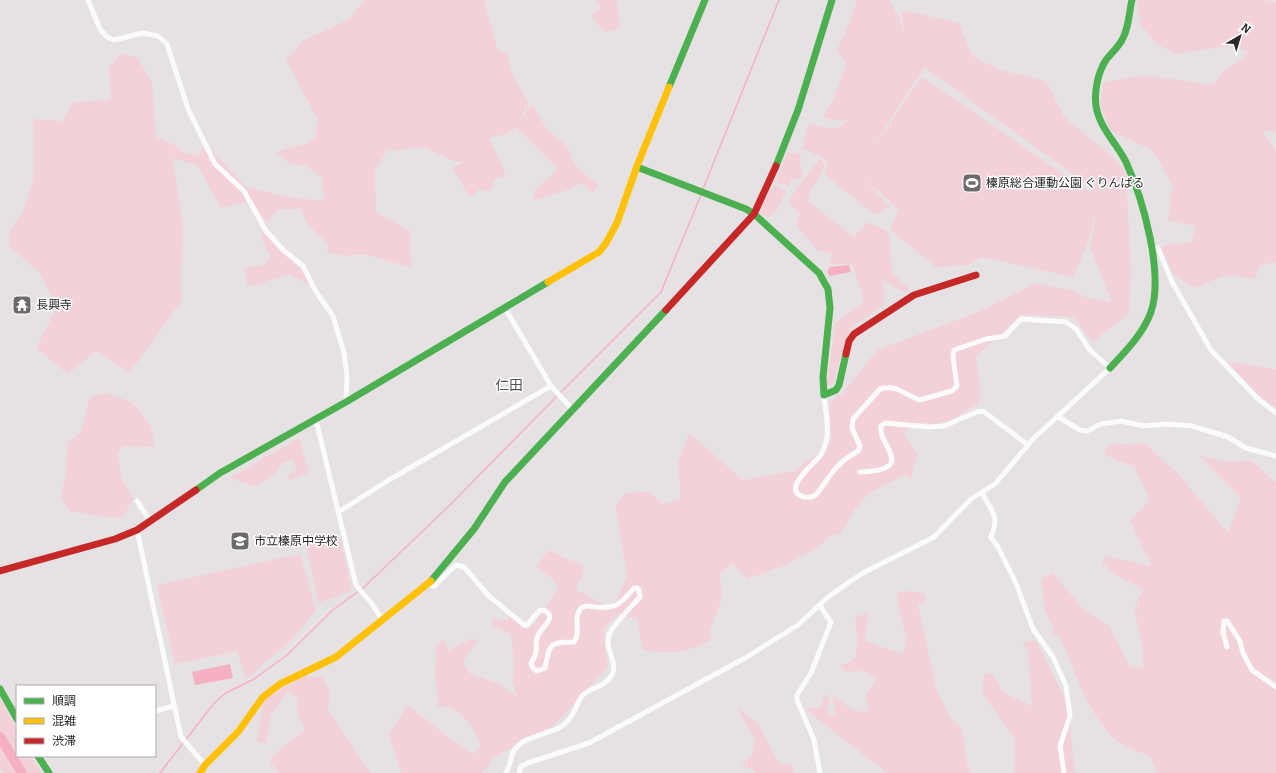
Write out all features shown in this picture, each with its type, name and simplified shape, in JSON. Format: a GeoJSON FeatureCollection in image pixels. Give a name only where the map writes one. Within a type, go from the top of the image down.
{"type":"FeatureCollection","features":[{"type":"Feature","properties":{"kind":"street"},"geometry":{"type":"LineString","coordinates":[[88,0],[100,29],[107,37],[114,40],[143,33],[158,36],[168,44],[188,109],[215,164],[244,192],[266,231],[283,250],[303,266],[315,290],[332,316],[344,352],[347,376],[346,402]]}},
{"type":"Feature","properties":{"kind":"street"},"geometry":{"type":"LineString","coordinates":[[0,571],[115,539],[137,530],[220,473],[316,420],[599,252],[607,244],[614,230],[636,167],[705,0]]}},
{"type":"Feature","properties":{"kind":"street"},"geometry":{"type":"LineString","coordinates":[[200,773],[205,765],[238,732],[263,697],[286,681],[336,657],[428,585],[474,529],[505,482],[572,409],[647,333],[754,214],[766,191],[798,110],[832,0]]}},
{"type":"Feature","properties":{"kind":"street"},"geometry":{"type":"LineString","coordinates":[[519,773],[522,766],[528,763],[589,743],[745,658],[798,625],[828,597],[861,574],[934,537],[971,499],[995,484],[1028,445],[1110,368],[1131,344],[1144,327],[1151,310],[1155,275],[1136,185],[1117,145],[1099,117],[1096,102],[1103,65],[1124,36],[1132,0]]}},
{"type":"Feature","properties":{"kind":"street"},"geometry":{"type":"LineString","coordinates":[[636,167],[746,209],[754,214],[819,273],[828,289],[830,308],[823,377],[827,441],[820,456],[796,485],[798,492],[803,497],[811,498],[816,495],[837,466],[844,459],[858,452],[860,446],[852,428],[853,419],[880,389],[886,387],[897,388],[920,400],[952,392],[957,386],[953,357],[954,350],[986,339],[1005,336],[1021,319],[1066,322],[1076,328],[1090,350],[1110,368]]}},
{"type":"Feature","properties":{"kind":"street"},"geometry":{"type":"LineString","coordinates":[[1150,248],[1158,248],[1172,282],[1215,356],[1257,398],[1276,413]]}},
{"type":"Feature","properties":{"kind":"street"},"geometry":{"type":"LineString","coordinates":[[824,395],[836,390],[839,385],[849,341],[854,334],[914,295],[976,275]]}},
{"type":"Feature","properties":{"kind":"street"},"geometry":{"type":"LineString","coordinates":[[505,308],[551,386],[572,409]]}},
{"type":"Feature","properties":{"kind":"street"},"geometry":{"type":"LineString","coordinates":[[340,511],[389,480],[551,386]]}},
{"type":"Feature","properties":{"kind":"street"},"geometry":{"type":"LineString","coordinates":[[860,472],[875,472],[886,468],[890,464],[892,458],[890,450],[880,430],[881,426],[885,423],[929,428],[944,426],[978,412],[983,412],[1028,445]]}},
{"type":"Feature","properties":{"kind":"street"},"geometry":{"type":"LineString","coordinates":[[1058,416],[1080,430],[1087,431],[1101,424],[1121,421],[1144,426],[1167,424],[1192,426],[1228,437],[1246,448],[1276,456]]}},
{"type":"Feature","properties":{"kind":"street"},"geometry":{"type":"LineString","coordinates":[[316,420],[340,511],[356,585],[372,604],[383,621]]}},
{"type":"Feature","properties":{"kind":"street"},"geometry":{"type":"LineString","coordinates":[[982,493],[996,518],[996,524],[991,537],[998,547],[1016,583],[1033,629],[1053,657],[1066,686],[1070,716],[1060,746],[1064,773]]}},
{"type":"Feature","properties":{"kind":"street"},"geometry":{"type":"LineString","coordinates":[[137,501],[150,522]]}},
{"type":"Feature","properties":{"kind":"street"},"geometry":{"type":"LineString","coordinates":[[137,530],[182,739],[205,765]]}},
{"type":"Feature","properties":{"kind":"street"},"geometry":{"type":"LineString","coordinates":[[428,585],[434,586],[456,565],[460,564],[489,596],[524,625],[527,625],[540,610],[546,611],[550,616],[549,622],[537,638],[537,655],[531,663],[532,668],[537,671],[545,668],[550,648],[554,643],[559,641],[574,642],[579,630],[576,619],[581,608],[586,606],[608,608],[616,606],[634,588],[639,590],[640,597],[610,632],[608,646],[614,665],[614,672],[601,686],[587,692],[582,696],[574,714],[562,726],[534,736],[516,747],[506,773]]}},
{"type":"Feature","properties":{"kind":"street"},"geometry":{"type":"LineString","coordinates":[[820,606],[831,622],[817,658],[798,695],[797,700],[814,740],[820,773]]}},
{"type":"Feature","properties":{"kind":"street"},"geometry":{"type":"LineString","coordinates":[[1227,646],[1223,632],[1224,621],[1227,621],[1240,641],[1243,653],[1252,670],[1276,687]]}},
{"type":"Feature","properties":{"kind":"street"},"geometry":{"type":"LineString","coordinates":[[0,689],[16,717]]}},
{"type":"Feature","properties":{"kind":"street"},"geometry":{"type":"LineString","coordinates":[[156,711],[174,706]]}},
{"type":"Feature","properties":{"kind":"street"},"geometry":{"type":"LineString","coordinates":[[39,757],[49,773]]}},
{"type":"Feature","properties":{"kind":"shaded area"},"geometry":{"type":"Polygon","coordinates":[[[365,0],[484,0],[497,49],[509,56],[512,74],[529,102],[518,123],[532,104],[548,131],[568,147],[574,164],[598,186],[592,193],[582,183],[568,190],[535,200],[533,192],[558,169],[516,127],[507,134],[489,138],[504,170],[505,177],[494,179],[491,191],[479,190],[469,197],[453,168],[464,161],[454,161],[424,147],[387,151],[375,171],[376,212],[410,231],[411,267],[366,255],[342,256],[326,251],[329,245],[308,225],[301,209],[278,209],[268,222],[247,202],[221,208],[198,166],[173,158],[183,226],[182,300],[130,372],[96,351],[68,374],[36,348],[57,307],[39,272],[8,245],[11,228],[22,214],[33,183],[33,119],[62,121],[73,102],[111,100],[109,68],[121,53],[138,58],[152,82],[156,137],[173,144],[184,153],[198,156],[205,144],[246,187],[288,197],[324,201],[322,178],[306,166],[289,163],[276,153],[284,149],[310,143],[317,133],[317,118],[286,60],[304,40],[348,20],[365,0]]]}},
{"type":"Feature","properties":{"kind":"shaded area"},"geometry":{"type":"Polygon","coordinates":[[[594,0],[617,0],[620,28],[605,32],[591,16],[601,8],[594,0]]]}},
{"type":"Feature","properties":{"kind":"shaded area"},"geometry":{"type":"Polygon","coordinates":[[[857,0],[889,0],[899,18],[904,35],[902,10],[959,23],[972,56],[1000,70],[1046,81],[1064,117],[1112,156],[1126,172],[1130,184],[1127,194],[1131,269],[1129,314],[1092,342],[1074,317],[1021,315],[976,357],[981,392],[978,403],[952,420],[937,424],[917,423],[903,433],[917,454],[911,479],[905,475],[869,493],[855,509],[841,533],[830,536],[816,549],[783,566],[747,579],[733,563],[720,574],[722,598],[710,631],[711,640],[693,648],[677,652],[642,650],[638,620],[619,613],[603,629],[608,667],[554,725],[493,758],[482,773],[401,773],[389,735],[407,705],[451,739],[474,754],[481,745],[474,731],[460,713],[446,707],[438,707],[435,673],[436,645],[445,639],[447,651],[473,638],[477,642],[463,661],[469,673],[497,683],[517,696],[512,680],[514,667],[511,634],[493,626],[492,618],[507,621],[510,616],[526,630],[535,623],[558,589],[553,579],[536,568],[548,550],[582,564],[584,571],[576,589],[605,606],[616,601],[627,576],[616,511],[617,503],[625,493],[649,492],[663,504],[681,499],[678,463],[689,433],[743,480],[794,471],[832,443],[829,402],[843,393],[877,350],[981,311],[1036,283],[1073,291],[1088,298],[1112,302],[1090,247],[1097,212],[1085,250],[1073,277],[982,257],[968,265],[936,267],[890,230],[899,209],[861,177],[890,206],[875,215],[825,175],[828,160],[802,148],[808,124],[836,129],[851,119],[844,121],[823,118],[836,94],[846,64],[837,50],[849,24],[857,0]],[[924,67],[867,156],[922,77],[1090,192],[1092,188],[924,67]]]}},
{"type":"Feature","properties":{"kind":"shaded area"},"geometry":{"type":"Polygon","coordinates":[[[1138,0],[1266,0],[1276,3],[1276,134],[1271,130],[1262,132],[1276,152],[1276,262],[1260,265],[1255,279],[1226,275],[1194,288],[1173,274],[1160,246],[1191,242],[1196,226],[1168,221],[1172,186],[1154,151],[1111,131],[1100,106],[1103,83],[1143,75],[1213,85],[1222,73],[1248,53],[1235,45],[1177,54],[1156,44],[1142,26],[1137,7],[1138,0]]]}},
{"type":"Feature","properties":{"kind":"shaded area"},"geometry":{"type":"Polygon","coordinates":[[[787,152],[801,155],[800,166],[803,173],[801,179],[792,179],[789,186],[776,182],[787,152]]]}},
{"type":"Feature","properties":{"kind":"shaded area"},"geometry":{"type":"Polygon","coordinates":[[[820,159],[825,164],[808,201],[854,237],[868,222],[889,232],[892,273],[910,289],[906,293],[882,280],[885,304],[850,328],[833,384],[827,385],[835,323],[863,302],[862,293],[852,264],[829,264],[832,254],[817,250],[796,225],[800,214],[789,203],[794,192],[820,159]]]}},
{"type":"Feature","properties":{"kind":"shaded area"},"geometry":{"type":"Polygon","coordinates":[[[774,185],[786,191],[775,214],[769,217],[757,212],[774,185]]]}},
{"type":"Feature","properties":{"kind":"shaded area"},"geometry":{"type":"Polygon","coordinates":[[[261,230],[303,271],[309,285],[290,274],[248,287],[244,268],[264,265],[271,257],[262,240],[261,230]]]}},
{"type":"Feature","properties":{"kind":"shaded area"},"geometry":{"type":"Polygon","coordinates":[[[849,265],[851,272],[830,276],[827,272],[830,267],[849,265]]]}},
{"type":"Feature","properties":{"kind":"shaded area"},"geometry":{"type":"Polygon","coordinates":[[[1228,362],[1276,369],[1276,409],[1256,393],[1228,362]]]}},
{"type":"Feature","properties":{"kind":"shaded area"},"geometry":{"type":"Polygon","coordinates":[[[105,393],[132,402],[151,426],[155,447],[123,446],[117,454],[122,479],[133,499],[123,517],[105,517],[70,511],[61,496],[65,479],[68,443],[81,431],[90,397],[105,393]]]}},
{"type":"Feature","properties":{"kind":"shaded area"},"geometry":{"type":"Polygon","coordinates":[[[299,438],[309,473],[289,480],[288,475],[297,469],[293,460],[283,463],[274,475],[255,486],[229,478],[299,438]]]}},
{"type":"Feature","properties":{"kind":"shaded area"},"geometry":{"type":"Polygon","coordinates":[[[1145,443],[1181,477],[1228,533],[1241,498],[1198,455],[1225,462],[1252,461],[1276,483],[1276,773],[1157,773],[1150,756],[1120,743],[1103,725],[1095,714],[1081,688],[1059,635],[1052,635],[1054,627],[1045,611],[1041,579],[1052,572],[1084,610],[1109,626],[1130,667],[1143,668],[1142,645],[1134,609],[1143,589],[1119,577],[1102,563],[1105,556],[1152,566],[1130,521],[1150,500],[1134,467],[1103,454],[1109,445],[1145,443]]]}},
{"type":"Feature","properties":{"kind":"shaded area"},"geometry":{"type":"Polygon","coordinates":[[[340,537],[352,591],[318,603],[306,544],[340,537]]]}},
{"type":"Feature","properties":{"kind":"shaded area"},"geometry":{"type":"Polygon","coordinates":[[[299,554],[301,556],[316,611],[290,641],[246,679],[237,651],[175,664],[157,585],[299,554]]]}},
{"type":"Feature","properties":{"kind":"shaded area"},"geometry":{"type":"Polygon","coordinates":[[[907,591],[923,593],[926,596],[925,600],[918,605],[936,688],[950,718],[962,728],[967,764],[971,773],[887,773],[805,709],[822,707],[824,693],[830,700],[827,715],[835,715],[833,695],[851,709],[868,713],[870,708],[866,704],[867,694],[876,679],[867,673],[858,671],[846,672],[840,666],[852,661],[855,657],[857,640],[855,617],[868,613],[865,641],[903,654],[907,637],[900,615],[896,593],[907,591]]]}},
{"type":"Feature","properties":{"kind":"shaded area"},"geometry":{"type":"Polygon","coordinates":[[[1036,640],[1068,705],[1075,773],[1014,773],[1015,739],[982,693],[985,674],[993,674],[1002,692],[1032,706],[1028,652],[1022,643],[1036,640]]]}},
{"type":"Feature","properties":{"kind":"shaded area"},"geometry":{"type":"Polygon","coordinates":[[[230,664],[233,678],[195,685],[192,672],[230,664]]]}},
{"type":"Feature","properties":{"kind":"shaded area"},"geometry":{"type":"Polygon","coordinates":[[[305,676],[323,678],[330,693],[328,711],[358,756],[372,773],[279,773],[270,762],[275,754],[306,729],[298,716],[297,698],[287,691],[271,715],[266,744],[257,742],[264,699],[305,676]]]}},
{"type":"Feature","properties":{"kind":"shaded area"},"geometry":{"type":"Polygon","coordinates":[[[0,697],[16,728],[16,757],[32,757],[41,773],[4,773],[0,768],[0,697]]]}},
{"type":"Feature","properties":{"kind":"shaded area"},"geometry":{"type":"Polygon","coordinates":[[[738,710],[741,710],[758,724],[779,763],[792,765],[794,773],[755,773],[754,770],[741,766],[752,755],[755,738],[738,710]]]}},
{"type":"Feature","properties":{"kind":"waterway"},"geometry":{"type":"LineString","coordinates":[[703,189],[779,0]]}},
{"type":"Feature","properties":{"kind":"waterway"},"geometry":{"type":"LineString","coordinates":[[560,393],[661,292],[701,195]]}},
{"type":"Feature","properties":{"kind":"waterway"},"geometry":{"type":"LineString","coordinates":[[362,589],[450,505],[557,396]]}},
{"type":"Feature","properties":{"kind":"waterway"},"geometry":{"type":"LineString","coordinates":[[160,773],[215,702],[226,693],[254,679],[286,656],[334,609],[359,591]]}},
{"type":"Feature","properties":{"kind":"waterway"},"geometry":{"type":"LineString","coordinates":[[0,737],[22,773]]}},
{"type":"Feature","properties":{"kind":"traffic: fast"},"geometry":{"type":"LineString","coordinates":[[669,87],[705,0]]}},
{"type":"Feature","properties":{"kind":"traffic: fast"},"geometry":{"type":"LineString","coordinates":[[776,166],[798,110],[832,0]]}},
{"type":"Feature","properties":{"kind":"traffic: fast"},"geometry":{"type":"LineString","coordinates":[[1110,368],[1122,356],[1148,320],[1154,296],[1155,277],[1153,257],[1145,215],[1126,162],[1104,128],[1096,106],[1096,88],[1101,70],[1106,60],[1120,44],[1125,34],[1132,0]]}},
{"type":"Feature","properties":{"kind":"traffic: fast"},"geometry":{"type":"LineString","coordinates":[[637,167],[746,209],[754,214],[819,273],[828,289],[830,308],[823,377],[824,395],[836,390],[839,385],[846,354]]}},
{"type":"Feature","properties":{"kind":"traffic: fast"},"geometry":{"type":"LineString","coordinates":[[196,490],[220,473],[346,402],[548,282]]}},
{"type":"Feature","properties":{"kind":"traffic: fast"},"geometry":{"type":"LineString","coordinates":[[431,581],[474,529],[505,482],[666,310]]}},
{"type":"Feature","properties":{"kind":"traffic: fast"},"geometry":{"type":"LineString","coordinates":[[0,689],[16,717]]}},
{"type":"Feature","properties":{"kind":"traffic: fast"},"geometry":{"type":"LineString","coordinates":[[39,757],[49,773]]}},
{"type":"Feature","properties":{"kind":"traffic: slow"},"geometry":{"type":"LineString","coordinates":[[548,282],[599,252],[606,243],[617,223],[637,166],[669,87]]}},
{"type":"Feature","properties":{"kind":"traffic: slow"},"geometry":{"type":"LineString","coordinates":[[200,773],[205,765],[238,732],[263,697],[280,684],[336,657],[431,581]]}},
{"type":"Feature","properties":{"kind":"traffic: jam"},"geometry":{"type":"LineString","coordinates":[[666,310],[754,214],[776,166]]}},
{"type":"Feature","properties":{"kind":"traffic: jam"},"geometry":{"type":"LineString","coordinates":[[846,354],[849,341],[854,334],[914,295],[976,275]]}},
{"type":"Feature","properties":{"kind":"traffic: jam"},"geometry":{"type":"LineString","coordinates":[[0,571],[115,539],[137,530],[196,490]]}},
{"type":"Feature","properties":{"kind":"place","name":"榛原総合運動公園 ぐりんぱる"},"geometry":{"type":"Point","coordinates":[972,183]}},
{"type":"Feature","properties":{"kind":"place","name":"長興寺"},"geometry":{"type":"Point","coordinates":[22,305]}},
{"type":"Feature","properties":{"kind":"place","name":"市立榛原中学校"},"geometry":{"type":"Point","coordinates":[240,541]}},
{"type":"Feature","properties":{"kind":"district","name":"仁田"},"geometry":{"type":"Point","coordinates":[509,385]}}]}
